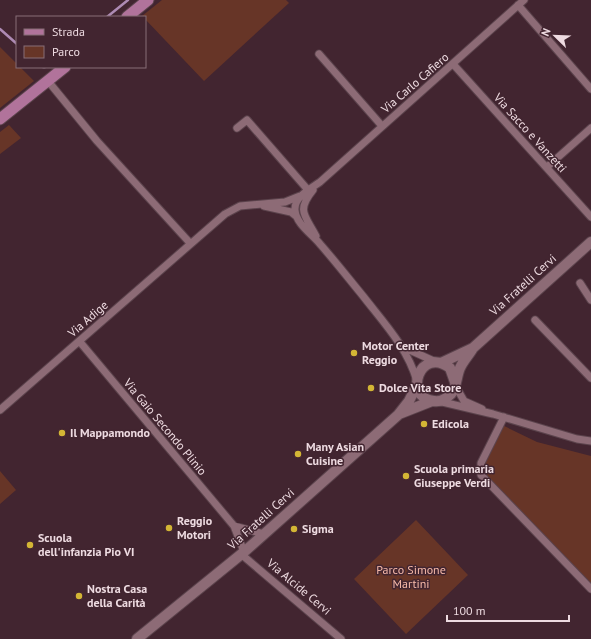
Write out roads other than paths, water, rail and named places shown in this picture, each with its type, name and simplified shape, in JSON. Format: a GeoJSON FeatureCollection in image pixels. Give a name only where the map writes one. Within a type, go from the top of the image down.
{"type":"FeatureCollection","features":[{"type":"Feature","properties":{"kind":"main road"},"geometry":{"type":"LineString","coordinates":[[128,16],[148,0]]}},
{"type":"Feature","properties":{"kind":"main road"},"geometry":{"type":"LineString","coordinates":[[0,119],[64,68]]}},
{"type":"Feature","properties":{"kind":"main road","name":"Via Fratelli Cervi"},"geometry":{"type":"LineString","coordinates":[[398,415],[449,396],[462,365],[473,348],[591,242]]}},
{"type":"Feature","properties":{"kind":"main road","name":"Via Fratelli Cervi"},"geometry":{"type":"LineString","coordinates":[[138,639],[243,553],[398,415],[409,401],[417,383],[418,375],[425,366],[473,348]]}},
{"type":"Feature","properties":{"kind":"main road"},"geometry":{"type":"LineString","coordinates":[[439,362],[450,368],[455,383]]}},
{"type":"Feature","properties":{"kind":"main road"},"geometry":{"type":"LineString","coordinates":[[417,383],[422,395],[435,401]]}},
{"type":"Feature","properties":{"kind":"street","name":"Via Carlo Cafiero"},"geometry":{"type":"LineString","coordinates":[[300,196],[320,182],[524,0]]}},
{"type":"Feature","properties":{"kind":"street"},"geometry":{"type":"LineString","coordinates":[[518,5],[591,89]]}},
{"type":"Feature","properties":{"kind":"street"},"geometry":{"type":"LineString","coordinates":[[319,54],[382,126]]}},
{"type":"Feature","properties":{"kind":"street","name":"Via Sacco e Vanzetti"},"geometry":{"type":"LineString","coordinates":[[453,64],[591,217]]}},
{"type":"Feature","properties":{"kind":"street"},"geometry":{"type":"LineString","coordinates":[[48,81],[97,140],[190,243]]}},
{"type":"Feature","properties":{"kind":"street"},"geometry":{"type":"LineString","coordinates":[[237,128],[247,120],[308,190]]}},
{"type":"Feature","properties":{"kind":"street"},"geometry":{"type":"LineString","coordinates":[[547,167],[591,128]]}},
{"type":"Feature","properties":{"kind":"street","name":"Via Carlo Cafiero"},"geometry":{"type":"LineString","coordinates":[[320,182],[304,202],[303,207],[304,214],[320,243]]}},
{"type":"Feature","properties":{"kind":"street"},"geometry":{"type":"LineString","coordinates":[[296,216],[295,205],[300,196]]}},
{"type":"Feature","properties":{"kind":"street","name":"Via Adige"},"geometry":{"type":"LineString","coordinates":[[0,410],[80,342],[190,243],[232,209],[240,206],[262,206],[285,202],[300,196]]}},
{"type":"Feature","properties":{"kind":"street","name":"Via Adige"},"geometry":{"type":"LineString","coordinates":[[262,206],[291,212],[296,216]]}},
{"type":"Feature","properties":{"kind":"street","name":"Via Carlo Cafiero"},"geometry":{"type":"LineString","coordinates":[[296,216],[320,243],[403,347],[413,367],[417,383]]}},
{"type":"Feature","properties":{"kind":"street"},"geometry":{"type":"LineString","coordinates":[[580,283],[591,300]]}},
{"type":"Feature","properties":{"kind":"street"},"geometry":{"type":"LineString","coordinates":[[535,320],[591,378]]}},
{"type":"Feature","properties":{"kind":"street","name":"Via Gaio Secondo Plinio"},"geometry":{"type":"LineString","coordinates":[[80,342],[234,526],[243,553]]}},
{"type":"Feature","properties":{"kind":"street","name":"Via Carlo Cafiero"},"geometry":{"type":"LineString","coordinates":[[403,347],[439,362]]}},
{"type":"Feature","properties":{"kind":"street"},"geometry":{"type":"LineString","coordinates":[[455,383],[464,400],[493,414]]}},
{"type":"Feature","properties":{"kind":"street"},"geometry":{"type":"LineString","coordinates":[[435,401],[493,414],[577,439],[591,441]]}},
{"type":"Feature","properties":{"kind":"street"},"geometry":{"type":"LineString","coordinates":[[504,417],[481,463],[481,475],[591,589]]}},
{"type":"Feature","properties":{"kind":"street"},"geometry":{"type":"LineString","coordinates":[[234,526],[264,534]]}},
{"type":"Feature","properties":{"kind":"street","name":"Via Alcide Cervi"},"geometry":{"type":"LineString","coordinates":[[243,553],[341,639]]}},
{"type":"Feature","properties":{"kind":"waterway"},"geometry":{"type":"LineString","coordinates":[[108,16],[128,0]]}},
{"type":"Feature","properties":{"kind":"waterway"},"geometry":{"type":"LineString","coordinates":[[0,29],[16,43]]}},
{"type":"Feature","properties":{"kind":"place","name":"Motor Center Reggio"},"geometry":{"type":"Point","coordinates":[354,353]}},
{"type":"Feature","properties":{"kind":"place","name":"Dolce Vita Store"},"geometry":{"type":"Point","coordinates":[371,388]}},
{"type":"Feature","properties":{"kind":"place","name":"Edicola"},"geometry":{"type":"Point","coordinates":[424,424]}},
{"type":"Feature","properties":{"kind":"place","name":"Il Mappamondo"},"geometry":{"type":"Point","coordinates":[62,433]}},
{"type":"Feature","properties":{"kind":"place","name":"Many Asian Cuisine"},"geometry":{"type":"Point","coordinates":[298,454]}},
{"type":"Feature","properties":{"kind":"place","name":"Scuola primaria Giuseppe Verdi"},"geometry":{"type":"Point","coordinates":[406,476]}},
{"type":"Feature","properties":{"kind":"place","name":"Reggio Motori"},"geometry":{"type":"Point","coordinates":[169,528]}},
{"type":"Feature","properties":{"kind":"place","name":"Sigma"},"geometry":{"type":"Point","coordinates":[294,529]}},
{"type":"Feature","properties":{"kind":"place","name":"Scuola dell'infanzia Pio VI"},"geometry":{"type":"Point","coordinates":[30,545]}},
{"type":"Feature","properties":{"kind":"place","name":"Nostra Casa della Carità"},"geometry":{"type":"Point","coordinates":[79,596]}},
{"type":"Feature","properties":{"kind":"park label","name":"Parco Simone Martini"},"geometry":{"type":"Point","coordinates":[411,577]}}]}
